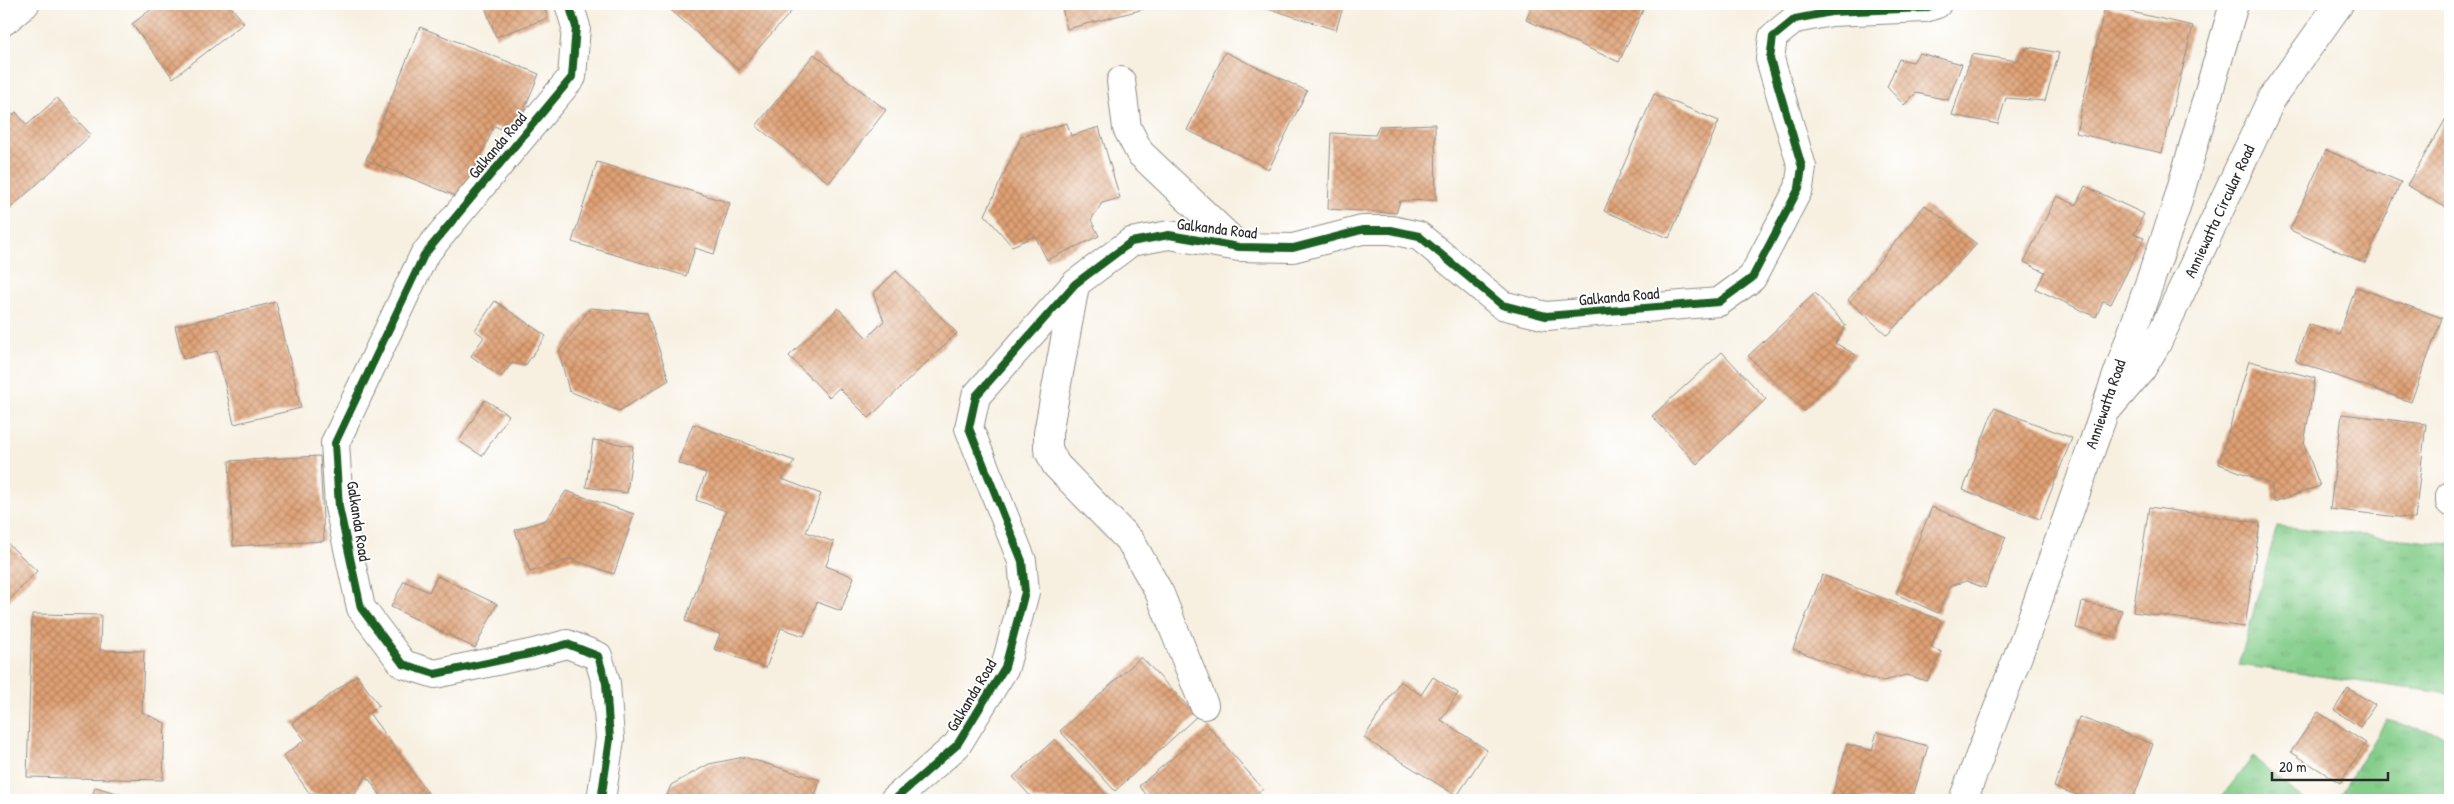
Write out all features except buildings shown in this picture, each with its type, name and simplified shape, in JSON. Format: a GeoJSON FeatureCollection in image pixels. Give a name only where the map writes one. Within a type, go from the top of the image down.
{"type":"FeatureCollection","features":[{"type":"Feature","properties":{"kind":"street"},"geometry":{"type":"LineString","coordinates":[[4,21],[25,4]]}},
{"type":"Feature","properties":{"kind":"street","name":"Galkanda Road"},"geometry":{"type":"LineString","coordinates":[[569,4],[576,27],[572,77],[424,255],[335,443],[339,507],[361,608],[402,664],[435,674],[567,644],[598,656],[606,682],[610,739],[601,800]]}},
{"type":"Feature","properties":{"kind":"street","name":"Anniewatta Road"},"geometry":{"type":"LineString","coordinates":[[1963,800],[2026,632],[2175,210],[2234,4]]}},
{"type":"Feature","properties":{"kind":"street","name":"Anniewatta Circular Road"},"geometry":{"type":"LineString","coordinates":[[2100,418],[2145,363],[2157,343],[2272,98],[2339,4]]}},
{"type":"Feature","properties":{"kind":"street","name":"Galkanda Road"},"geometry":{"type":"LineString","coordinates":[[894,800],[957,746],[1006,667],[1024,592],[1022,561],[969,428],[976,396],[1076,284],[1131,242],[1169,235],[1239,247],[1292,248],[1362,230],[1391,230],[1419,236],[1502,305],[1546,316],[1719,302],[1752,278],[1799,188],[1802,167],[1770,59],[1773,37],[1795,19],[1831,12],[1925,5]]}},
{"type":"Feature","properties":{"kind":"street"},"geometry":{"type":"LineString","coordinates":[[1122,81],[1127,128],[1140,154],[1239,247]]}},
{"type":"Feature","properties":{"kind":"street"},"geometry":{"type":"LineString","coordinates":[[1076,284],[1048,433],[1048,449],[1056,465],[1132,542],[1160,594],[1204,705]]}},
{"type":"Feature","properties":{"kind":"street"},"geometry":{"type":"LineString","coordinates":[[2450,496],[2450,502]]}},
{"type":"Feature","properties":{"kind":"green space"},"geometry":{"type":"Polygon","coordinates":[[[2277,526],[2450,544],[2450,694],[2239,665],[2277,526]]]}},
{"type":"Feature","properties":{"kind":"green space"},"geometry":{"type":"Polygon","coordinates":[[[2386,720],[2450,737],[2450,800],[2337,800],[2386,720]]]}},
{"type":"Feature","properties":{"kind":"green space"},"geometry":{"type":"Polygon","coordinates":[[[2253,757],[2304,800],[2219,800],[2253,757]]]}},
{"type":"Feature","properties":{"kind":"cycle path"},"geometry":{"type":"LineString","coordinates":[[569,4],[576,27],[572,77],[424,255],[335,443],[339,507],[361,608],[403,664],[435,674],[567,644],[598,656],[606,683],[610,739],[601,800]]}},
{"type":"Feature","properties":{"kind":"cycle path"},"geometry":{"type":"LineString","coordinates":[[894,800],[957,745],[1005,667],[1025,592],[1022,561],[969,428],[976,396],[1075,284],[1131,242],[1169,235],[1239,247],[1293,248],[1362,230],[1391,230],[1419,236],[1502,305],[1546,316],[1719,302],[1752,278],[1799,188],[1802,167],[1770,59],[1773,37],[1795,19],[1831,12],[1925,8],[1937,4]]}}]}
